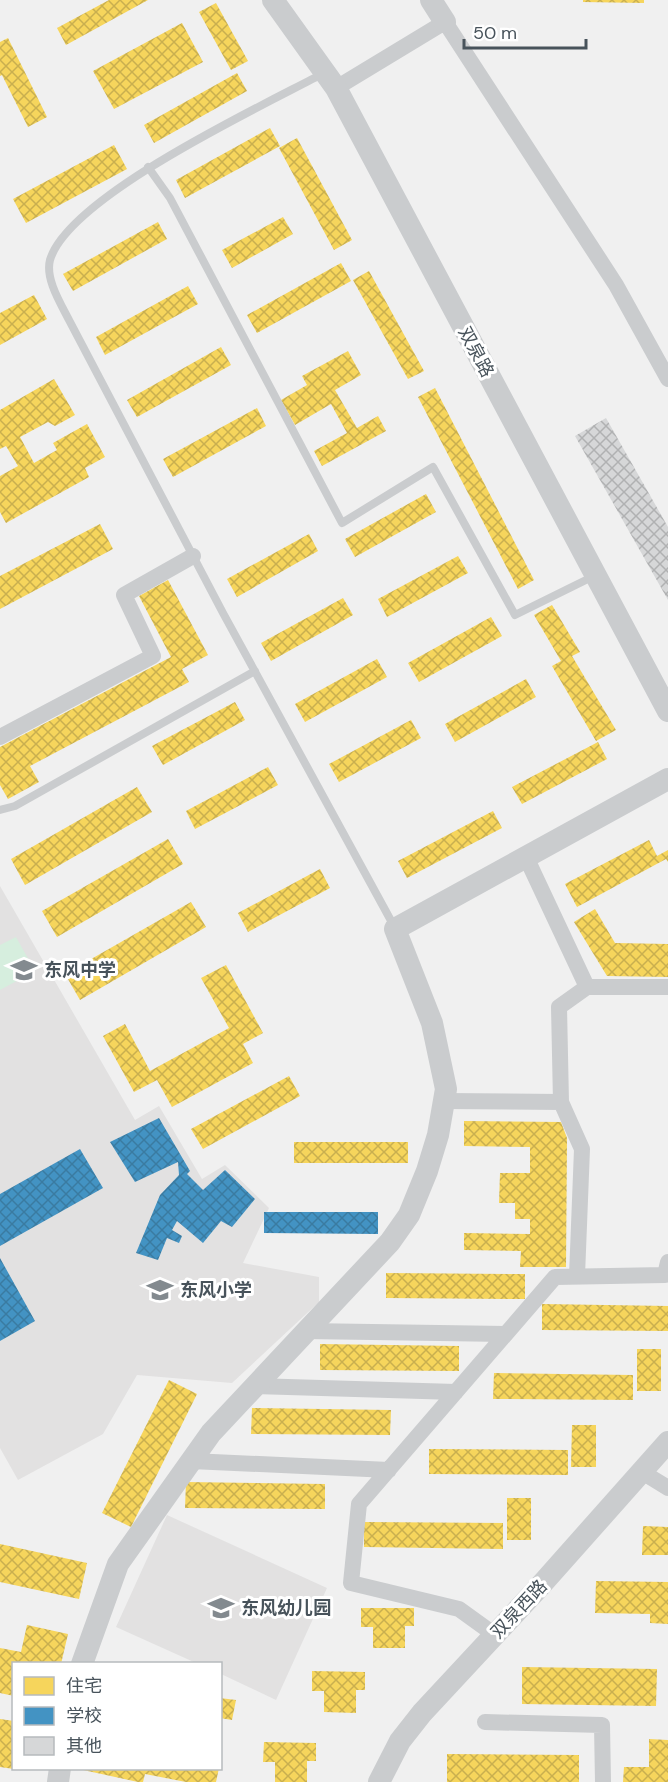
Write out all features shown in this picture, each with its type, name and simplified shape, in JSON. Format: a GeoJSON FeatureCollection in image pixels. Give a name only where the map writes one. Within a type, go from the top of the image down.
{"type":"FeatureCollection","features":[{"type":"Feature","properties":{"kind":"street","name":"双泉路"},"geometry":{"type":"LineString","coordinates":[[273,0],[330,80],[668,711]]}},
{"type":"Feature","properties":{"kind":"street"},"geometry":{"type":"LineString","coordinates":[[431,0],[616,285],[668,379]]}},
{"type":"Feature","properties":{"kind":"street"},"geometry":{"type":"LineString","coordinates":[[330,80],[445,22]]}},
{"type":"Feature","properties":{"kind":"street"},"geometry":{"type":"LineString","coordinates":[[0,737],[153,656],[124,595],[193,556]]}},
{"type":"Feature","properties":{"kind":"street"},"geometry":{"type":"LineString","coordinates":[[83,1662],[118,1564],[211,1433],[390,1242],[409,1215],[427,1171],[446,1089],[432,1023],[395,929],[668,779]]}},
{"type":"Feature","properties":{"kind":"street"},"geometry":{"type":"LineString","coordinates":[[526,857],[587,987]]}},
{"type":"Feature","properties":{"kind":"street"},"geometry":{"type":"LineString","coordinates":[[577,1276],[582,1149],[561,1102],[559,1007],[587,987],[668,987]]}},
{"type":"Feature","properties":{"kind":"street"},"geometry":{"type":"LineString","coordinates":[[444,1101],[561,1102]]}},
{"type":"Feature","properties":{"kind":"street"},"geometry":{"type":"LineString","coordinates":[[495,1635],[459,1609],[351,1583],[359,1504],[555,1277],[665,1275],[668,1262]]}},
{"type":"Feature","properties":{"kind":"street"},"geometry":{"type":"LineString","coordinates":[[305,1331],[506,1334]]}},
{"type":"Feature","properties":{"kind":"street"},"geometry":{"type":"LineString","coordinates":[[254,1386],[456,1392]]}},
{"type":"Feature","properties":{"kind":"street","name":"双泉西路"},"geometry":{"type":"LineString","coordinates":[[378,1782],[400,1741],[422,1713],[668,1442]]}},
{"type":"Feature","properties":{"kind":"street"},"geometry":{"type":"LineString","coordinates":[[191,1461],[389,1470]]}},
{"type":"Feature","properties":{"kind":"street"},"geometry":{"type":"LineString","coordinates":[[642,1472],[668,1488]]}},
{"type":"Feature","properties":{"kind":"street"},"geometry":{"type":"LineString","coordinates":[[485,1722],[602,1725],[603,1782]]}},
{"type":"Feature","properties":{"kind":"lane"},"geometry":{"type":"LineString","coordinates":[[330,80],[148,167],[77,221],[58,242],[49,263],[53,288],[69,320],[193,556],[395,929]]}},
{"type":"Feature","properties":{"kind":"lane"},"geometry":{"type":"LineString","coordinates":[[148,167],[170,198],[342,523],[433,467],[515,615],[594,576]]}},
{"type":"Feature","properties":{"kind":"lane"},"geometry":{"type":"LineString","coordinates":[[0,810],[15,806],[255,671]]}},
{"type":"Feature","properties":{"kind":"shaded area","name":"东风小学"},"geometry":{"type":"Polygon","coordinates":[[[0,886],[135,1120],[159,1106],[202,1179],[225,1165],[269,1208],[243,1263],[319,1277],[319,1302],[232,1383],[137,1375],[103,1434],[18,1480],[0,1448],[0,886]]]}},
{"type":"Feature","properties":{"kind":"shaded area","name":"东风幼儿园"},"geometry":{"type":"Polygon","coordinates":[[[167,1515],[327,1588],[276,1700],[222,1674],[222,1662],[194,1662],[116,1627],[167,1515]]]}},
{"type":"Feature","properties":{"kind":"green space"},"geometry":{"type":"Polygon","coordinates":[[[16,937],[35,971],[0,990],[0,945],[16,937]]]}},
{"type":"Feature","properties":{"kind":"building: 住宅"},"geometry":{"type":"Polygon","coordinates":[[[109,0],[148,0],[66,45],[57,28],[109,0]]]}},
{"type":"Feature","properties":{"kind":"building: 住宅"},"geometry":{"type":"Polygon","coordinates":[[[583,0],[644,0],[644,3],[583,2],[583,0]]]}},
{"type":"Feature","properties":{"kind":"building: 住宅"},"geometry":{"type":"Polygon","coordinates":[[[216,3],[248,61],[231,70],[199,12],[216,3]]]}},
{"type":"Feature","properties":{"kind":"building: 住宅"},"geometry":{"type":"Polygon","coordinates":[[[182,23],[203,62],[114,109],[93,71],[182,23]]]}},
{"type":"Feature","properties":{"kind":"building: 住宅"},"geometry":{"type":"Polygon","coordinates":[[[8,38],[47,117],[28,127],[2,75],[0,76],[0,42],[8,38]]]}},
{"type":"Feature","properties":{"kind":"building: 住宅"},"geometry":{"type":"Polygon","coordinates":[[[237,73],[247,91],[154,143],[144,125],[237,73]]]}},
{"type":"Feature","properties":{"kind":"building: 住宅"},"geometry":{"type":"Polygon","coordinates":[[[270,128],[280,146],[185,198],[176,180],[270,128]]]}},
{"type":"Feature","properties":{"kind":"building: 住宅"},"geometry":{"type":"Polygon","coordinates":[[[297,138],[352,240],[334,250],[279,148],[297,138]]]}},
{"type":"Feature","properties":{"kind":"building: 住宅"},"geometry":{"type":"Polygon","coordinates":[[[114,145],[127,169],[26,223],[13,199],[114,145]]]}},
{"type":"Feature","properties":{"kind":"building: 住宅"},"geometry":{"type":"Polygon","coordinates":[[[283,217],[293,234],[232,268],[222,250],[283,217]]]}},
{"type":"Feature","properties":{"kind":"building: 住宅"},"geometry":{"type":"Polygon","coordinates":[[[158,222],[167,239],[73,291],[63,274],[158,222]]]}},
{"type":"Feature","properties":{"kind":"building: 住宅"},"geometry":{"type":"Polygon","coordinates":[[[341,263],[351,281],[257,333],[247,315],[341,263]]]}},
{"type":"Feature","properties":{"kind":"building: 住宅"},"geometry":{"type":"Polygon","coordinates":[[[369,271],[424,371],[408,379],[353,280],[369,271]]]}},
{"type":"Feature","properties":{"kind":"building: 住宅"},"geometry":{"type":"Polygon","coordinates":[[[188,286],[198,304],[105,355],[96,337],[188,286]]]}},
{"type":"Feature","properties":{"kind":"building: 住宅"},"geometry":{"type":"Polygon","coordinates":[[[34,295],[47,319],[0,345],[0,313],[34,295]]]}},
{"type":"Feature","properties":{"kind":"building: 住宅"},"geometry":{"type":"Polygon","coordinates":[[[221,347],[231,365],[137,417],[127,400],[221,347]]]}},
{"type":"Feature","properties":{"kind":"building: 住宅"},"geometry":{"type":"Polygon","coordinates":[[[348,351],[361,375],[335,390],[357,428],[378,416],[386,431],[322,466],[314,451],[347,433],[331,404],[295,425],[281,400],[307,385],[302,376],[348,351]]]}},
{"type":"Feature","properties":{"kind":"building: 住宅"},"geometry":{"type":"Polygon","coordinates":[[[54,379],[75,415],[55,426],[48,422],[20,437],[34,463],[57,450],[53,443],[87,424],[105,457],[85,468],[89,477],[6,523],[0,512],[0,476],[18,466],[6,446],[0,449],[0,410],[54,379]]]}},
{"type":"Feature","properties":{"kind":"building: 住宅"},"geometry":{"type":"Polygon","coordinates":[[[435,388],[534,580],[518,589],[418,397],[435,388]]]}},
{"type":"Feature","properties":{"kind":"building: 住宅"},"geometry":{"type":"Polygon","coordinates":[[[257,408],[266,426],[173,477],[163,459],[257,408]]]}},
{"type":"Feature","properties":{"kind":"building: 住宅"},"geometry":{"type":"Polygon","coordinates":[[[426,494],[436,512],[355,557],[345,539],[426,494]]]}},
{"type":"Feature","properties":{"kind":"building: 住宅"},"geometry":{"type":"Polygon","coordinates":[[[100,524],[113,549],[0,609],[0,576],[100,524]]]}},
{"type":"Feature","properties":{"kind":"building: 住宅"},"geometry":{"type":"Polygon","coordinates":[[[309,534],[318,551],[237,597],[227,579],[309,534]]]}},
{"type":"Feature","properties":{"kind":"building: 住宅"},"geometry":{"type":"Polygon","coordinates":[[[458,556],[468,573],[387,617],[378,599],[458,556]]]}},
{"type":"Feature","properties":{"kind":"building: 住宅"},"geometry":{"type":"Polygon","coordinates":[[[168,580],[208,655],[182,669],[189,682],[30,766],[39,782],[8,799],[0,785],[0,747],[171,657],[139,596],[168,580]]]}},
{"type":"Feature","properties":{"kind":"building: 住宅"},"geometry":{"type":"Polygon","coordinates":[[[343,598],[353,615],[271,661],[261,643],[343,598]]]}},
{"type":"Feature","properties":{"kind":"building: 住宅"},"geometry":{"type":"Polygon","coordinates":[[[552,605],[580,652],[572,656],[616,730],[596,741],[552,666],[561,661],[534,615],[552,605]]]}},
{"type":"Feature","properties":{"kind":"building: 住宅"},"geometry":{"type":"Polygon","coordinates":[[[491,617],[502,636],[419,682],[408,663],[491,617]]]}},
{"type":"Feature","properties":{"kind":"building: 住宅"},"geometry":{"type":"Polygon","coordinates":[[[377,659],[387,677],[305,722],[295,704],[377,659]]]}},
{"type":"Feature","properties":{"kind":"building: 住宅"},"geometry":{"type":"Polygon","coordinates":[[[526,679],[536,697],[455,742],[445,724],[526,679]]]}},
{"type":"Feature","properties":{"kind":"building: 住宅"},"geometry":{"type":"Polygon","coordinates":[[[235,702],[245,720],[163,765],[152,746],[235,702]]]}},
{"type":"Feature","properties":{"kind":"building: 住宅"},"geometry":{"type":"Polygon","coordinates":[[[411,720],[421,738],[339,782],[329,764],[411,720]]]}},
{"type":"Feature","properties":{"kind":"building: 住宅"},"geometry":{"type":"Polygon","coordinates":[[[598,742],[607,759],[522,804],[512,787],[598,742]]]}},
{"type":"Feature","properties":{"kind":"building: 住宅"},"geometry":{"type":"Polygon","coordinates":[[[268,767],[278,785],[195,829],[186,811],[268,767]]]}},
{"type":"Feature","properties":{"kind":"building: 住宅"},"geometry":{"type":"Polygon","coordinates":[[[137,787],[152,812],[25,885],[11,859],[137,787]]]}},
{"type":"Feature","properties":{"kind":"building: 住宅"},"geometry":{"type":"Polygon","coordinates":[[[493,811],[502,828],[407,878],[398,861],[493,811]]]}},
{"type":"Feature","properties":{"kind":"building: 住宅"},"geometry":{"type":"Polygon","coordinates":[[[168,839],[183,864],[57,937],[42,911],[168,839]]]}},
{"type":"Feature","properties":{"kind":"building: 住宅"},"geometry":{"type":"Polygon","coordinates":[[[649,840],[657,856],[668,850],[668,862],[666,859],[577,907],[565,884],[649,840]]]}},
{"type":"Feature","properties":{"kind":"building: 住宅"},"geometry":{"type":"Polygon","coordinates":[[[320,869],[330,888],[248,932],[238,913],[320,869]]]}},
{"type":"Feature","properties":{"kind":"building: 住宅"},"geometry":{"type":"Polygon","coordinates":[[[191,902],[206,927],[80,1000],[65,974],[191,902]]]}},
{"type":"Feature","properties":{"kind":"building: 住宅"},"geometry":{"type":"Polygon","coordinates":[[[595,909],[615,943],[668,944],[668,977],[607,976],[574,922],[595,909]]]}},
{"type":"Feature","properties":{"kind":"building: 住宅"},"geometry":{"type":"Polygon","coordinates":[[[226,965],[263,1033],[243,1044],[253,1063],[172,1107],[157,1080],[134,1092],[103,1036],[125,1024],[150,1071],[229,1028],[201,978],[226,965]]]}},
{"type":"Feature","properties":{"kind":"building: 住宅"},"geometry":{"type":"Polygon","coordinates":[[[289,1076],[300,1096],[203,1149],[191,1129],[289,1076]]]}},
{"type":"Feature","properties":{"kind":"building: 住宅"},"geometry":{"type":"Polygon","coordinates":[[[464,1121],[561,1122],[567,1138],[566,1267],[520,1267],[521,1251],[464,1250],[464,1233],[530,1234],[530,1219],[515,1219],[515,1203],[499,1203],[500,1173],[530,1173],[530,1147],[464,1146],[464,1121]]]}},
{"type":"Feature","properties":{"kind":"building: 住宅"},"geometry":{"type":"Polygon","coordinates":[[[294,1142],[408,1142],[408,1163],[294,1163],[294,1142]]]}},
{"type":"Feature","properties":{"kind":"building: 住宅"},"geometry":{"type":"Polygon","coordinates":[[[386,1273],[525,1274],[525,1299],[386,1298],[386,1273]]]}},
{"type":"Feature","properties":{"kind":"building: 住宅"},"geometry":{"type":"Polygon","coordinates":[[[542,1304],[668,1306],[668,1331],[542,1330],[542,1304]]]}},
{"type":"Feature","properties":{"kind":"building: 住宅"},"geometry":{"type":"Polygon","coordinates":[[[320,1344],[459,1346],[459,1371],[320,1370],[320,1344]]]}},
{"type":"Feature","properties":{"kind":"building: 住宅"},"geometry":{"type":"Polygon","coordinates":[[[637,1349],[661,1349],[661,1391],[637,1391],[637,1349]]]}},
{"type":"Feature","properties":{"kind":"building: 住宅"},"geometry":{"type":"Polygon","coordinates":[[[494,1373],[633,1375],[633,1400],[493,1399],[494,1373]]]}},
{"type":"Feature","properties":{"kind":"building: 住宅"},"geometry":{"type":"Polygon","coordinates":[[[169,1380],[197,1394],[131,1527],[102,1513],[169,1380]]]}},
{"type":"Feature","properties":{"kind":"building: 住宅"},"geometry":{"type":"Polygon","coordinates":[[[252,1408],[391,1410],[390,1435],[251,1434],[252,1408]]]}},
{"type":"Feature","properties":{"kind":"building: 住宅"},"geometry":{"type":"Polygon","coordinates":[[[572,1425],[596,1425],[596,1467],[571,1467],[572,1425]]]}},
{"type":"Feature","properties":{"kind":"building: 住宅"},"geometry":{"type":"Polygon","coordinates":[[[429,1449],[568,1450],[568,1475],[429,1474],[429,1449]]]}},
{"type":"Feature","properties":{"kind":"building: 住宅"},"geometry":{"type":"Polygon","coordinates":[[[186,1482],[325,1484],[325,1509],[185,1508],[186,1482]]]}},
{"type":"Feature","properties":{"kind":"building: 住宅"},"geometry":{"type":"Polygon","coordinates":[[[507,1498],[531,1498],[531,1540],[507,1540],[507,1498]]]}},
{"type":"Feature","properties":{"kind":"building: 住宅"},"geometry":{"type":"Polygon","coordinates":[[[364,1522],[503,1523],[503,1549],[364,1547],[364,1522]]]}},
{"type":"Feature","properties":{"kind":"building: 住宅"},"geometry":{"type":"Polygon","coordinates":[[[643,1526],[668,1527],[668,1555],[642,1555],[643,1526]]]}},
{"type":"Feature","properties":{"kind":"building: 住宅"},"geometry":{"type":"Polygon","coordinates":[[[0,1544],[87,1563],[79,1599],[0,1582],[0,1544]]]}},
{"type":"Feature","properties":{"kind":"building: 住宅"},"geometry":{"type":"Polygon","coordinates":[[[596,1581],[668,1582],[668,1624],[650,1623],[650,1614],[595,1613],[596,1581]]]}},
{"type":"Feature","properties":{"kind":"building: 住宅"},"geometry":{"type":"Polygon","coordinates":[[[361,1608],[414,1608],[414,1626],[405,1626],[405,1648],[373,1648],[373,1627],[361,1627],[361,1608]]]}},
{"type":"Feature","properties":{"kind":"building: 住宅"},"geometry":{"type":"Polygon","coordinates":[[[27,1625],[68,1634],[61,1662],[12,1662],[12,1696],[0,1693],[0,1648],[21,1652],[27,1625]]]}},
{"type":"Feature","properties":{"kind":"building: 住宅"},"geometry":{"type":"Polygon","coordinates":[[[522,1667],[657,1669],[656,1706],[522,1704],[522,1667]]]}},
{"type":"Feature","properties":{"kind":"building: 住宅"},"geometry":{"type":"Polygon","coordinates":[[[312,1671],[365,1672],[365,1690],[356,1690],[356,1713],[324,1712],[324,1691],[312,1691],[312,1671]]]}},
{"type":"Feature","properties":{"kind":"building: 住宅"},"geometry":{"type":"Polygon","coordinates":[[[222,1698],[236,1700],[232,1720],[222,1718],[222,1698]]]}},
{"type":"Feature","properties":{"kind":"building: 住宅"},"geometry":{"type":"Polygon","coordinates":[[[0,1719],[12,1721],[12,1769],[0,1767],[0,1719]]]}},
{"type":"Feature","properties":{"kind":"building: 住宅"},"geometry":{"type":"Polygon","coordinates":[[[649,1739],[668,1740],[668,1782],[623,1782],[624,1767],[649,1767],[649,1739]]]}},
{"type":"Feature","properties":{"kind":"building: 住宅"},"geometry":{"type":"Polygon","coordinates":[[[264,1742],[316,1743],[316,1761],[307,1761],[307,1782],[275,1782],[275,1762],[263,1762],[264,1742]]]}},
{"type":"Feature","properties":{"kind":"building: 住宅"},"geometry":{"type":"Polygon","coordinates":[[[447,1754],[579,1755],[579,1782],[447,1782],[447,1754]]]}},
{"type":"Feature","properties":{"kind":"building: 住宅"},"geometry":{"type":"Polygon","coordinates":[[[83,1770],[219,1770],[216,1782],[186,1782],[145,1774],[143,1782],[83,1770]]]}},
{"type":"Feature","properties":{"kind":"building: 学校"},"geometry":{"type":"Polygon","coordinates":[[[159,1118],[190,1171],[187,1174],[203,1190],[225,1170],[255,1199],[232,1227],[221,1221],[203,1243],[177,1221],[172,1230],[182,1236],[179,1243],[167,1238],[158,1260],[136,1253],[160,1195],[179,1175],[178,1162],[135,1182],[110,1142],[159,1118]]]}},
{"type":"Feature","properties":{"kind":"building: 学校"},"geometry":{"type":"Polygon","coordinates":[[[80,1149],[103,1188],[0,1246],[0,1194],[80,1149]]]}},
{"type":"Feature","properties":{"kind":"building: 学校"},"geometry":{"type":"Polygon","coordinates":[[[264,1212],[378,1212],[378,1234],[264,1233],[264,1212]]]}},
{"type":"Feature","properties":{"kind":"building: 学校"},"geometry":{"type":"Polygon","coordinates":[[[0,1258],[35,1321],[0,1341],[0,1258]]]}},
{"type":"Feature","properties":{"kind":"building: 其他"},"geometry":{"type":"Polygon","coordinates":[[[606,418],[668,527],[668,600],[575,436],[606,418]]]}},
{"type":"Feature","properties":{"kind":"place","name":"东风中学"},"geometry":{"type":"Point","coordinates":[24,970]}},
{"type":"Feature","properties":{"kind":"place","name":"东风小学"},"geometry":{"type":"Point","coordinates":[160,1290]}},
{"type":"Feature","properties":{"kind":"place","name":"东风幼儿园"},"geometry":{"type":"Point","coordinates":[221,1608]}}]}
